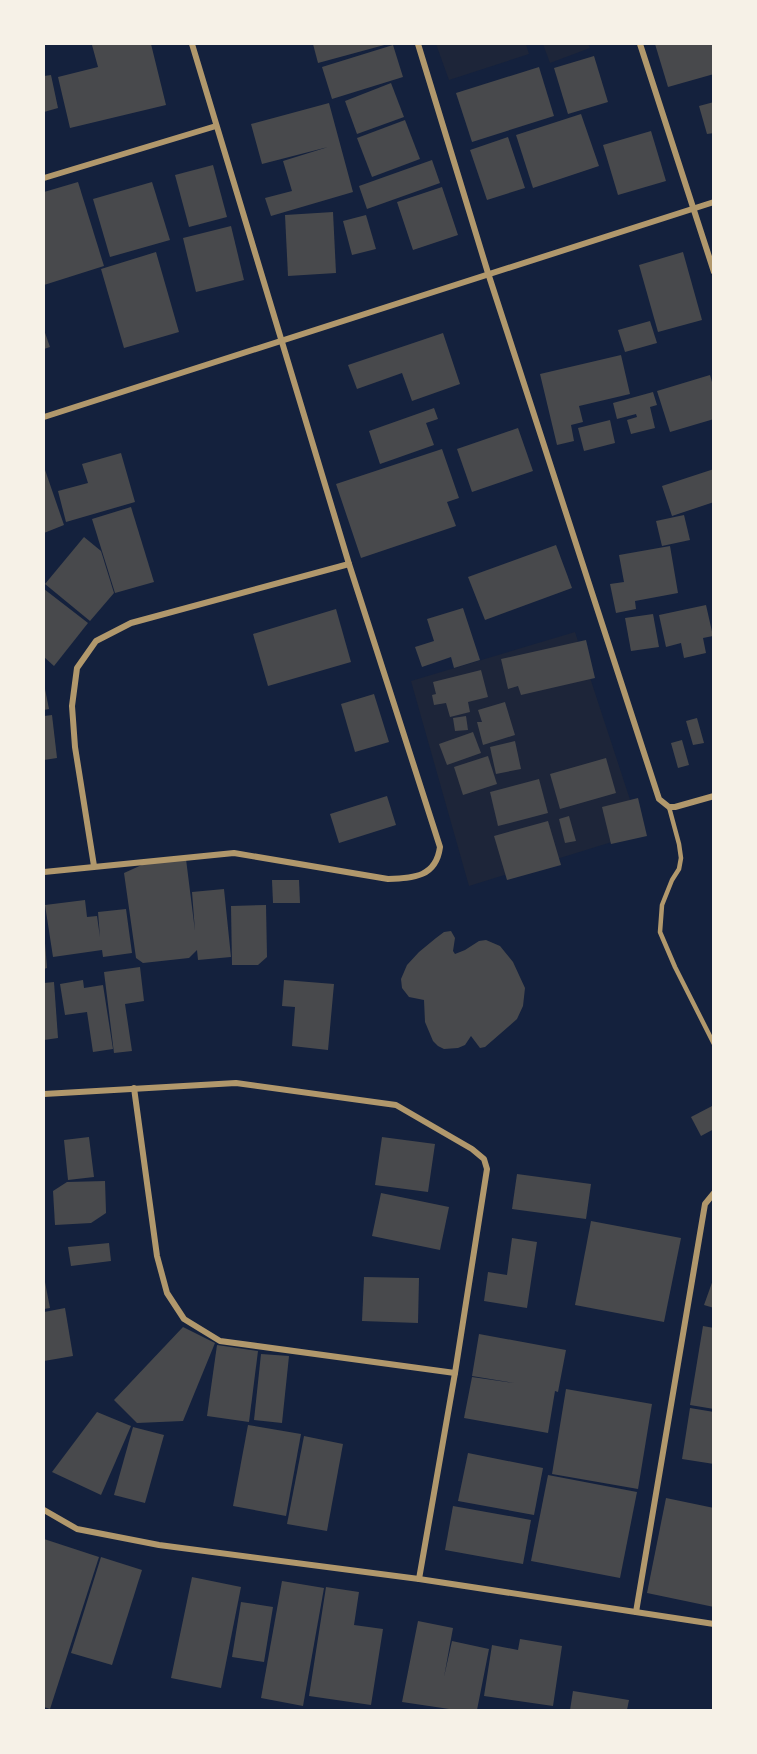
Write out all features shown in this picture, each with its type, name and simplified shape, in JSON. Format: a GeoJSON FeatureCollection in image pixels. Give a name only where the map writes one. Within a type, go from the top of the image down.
{"type":"FeatureCollection","features":[{"type":"Feature","properties":{"kind":"street"},"geometry":{"type":"LineString","coordinates":[[44,872],[234,853],[388,879],[412,878],[427,871],[438,859],[440,847],[349,564],[192,44]]}},
{"type":"Feature","properties":{"kind":"street"},"geometry":{"type":"LineString","coordinates":[[418,44],[488,273],[659,799],[669,807],[714,796]]}},
{"type":"Feature","properties":{"kind":"street"},"geometry":{"type":"LineString","coordinates":[[640,44],[714,272]]}},
{"type":"Feature","properties":{"kind":"street"},"geometry":{"type":"LineString","coordinates":[[44,178],[216,126]]}},
{"type":"Feature","properties":{"kind":"street"},"geometry":{"type":"LineString","coordinates":[[44,417],[714,202]]}},
{"type":"Feature","properties":{"kind":"street"},"geometry":{"type":"LineString","coordinates":[[94,866],[75,747],[72,706],[77,668],[96,641],[131,623],[349,564]]}},
{"type":"Feature","properties":{"kind":"street"},"geometry":{"type":"LineString","coordinates":[[44,1094],[236,1083],[396,1105],[472,1149],[484,1159],[487,1169],[455,1373],[419,1579]]}},
{"type":"Feature","properties":{"kind":"street"},"geometry":{"type":"LineString","coordinates":[[134,1088],[157,1256],[167,1293],[184,1319],[220,1341],[455,1373]]}},
{"type":"Feature","properties":{"kind":"street"},"geometry":{"type":"LineString","coordinates":[[636,1612],[705,1204],[714,1193]]}},
{"type":"Feature","properties":{"kind":"street"},"geometry":{"type":"LineString","coordinates":[[44,1510],[77,1529],[159,1545],[419,1579],[714,1624]]}},
{"type":"Feature","properties":{"kind":"lane"},"geometry":{"type":"LineString","coordinates":[[669,807],[681,858],[679,869],[662,905],[660,932],[714,1044]]}},
{"type":"Feature","properties":{"kind":"shaded area"},"geometry":{"type":"Polygon","coordinates":[[[436,44],[526,44],[529,54],[449,80],[436,44]]]}},
{"type":"Feature","properties":{"kind":"shaded area"},"geometry":{"type":"Polygon","coordinates":[[[543,44],[588,44],[590,48],[550,63],[543,44]]]}},
{"type":"Feature","properties":{"kind":"shaded area"},"geometry":{"type":"Polygon","coordinates":[[[575,632],[641,833],[469,886],[411,681],[575,632]]]}},
{"type":"Feature","properties":{"kind":"building"},"geometry":{"type":"Polygon","coordinates":[[[151,44],[166,105],[70,128],[58,77],[98,67],[92,45],[151,44]]]}},
{"type":"Feature","properties":{"kind":"building"},"geometry":{"type":"Polygon","coordinates":[[[313,44],[388,44],[318,63],[313,44]]]}},
{"type":"Feature","properties":{"kind":"building"},"geometry":{"type":"Polygon","coordinates":[[[655,44],[714,44],[714,74],[668,87],[655,44]]]}},
{"type":"Feature","properties":{"kind":"building"},"geometry":{"type":"Polygon","coordinates":[[[393,45],[403,77],[332,99],[322,67],[393,45]]]}},
{"type":"Feature","properties":{"kind":"building"},"geometry":{"type":"Polygon","coordinates":[[[594,56],[608,102],[568,114],[554,68],[594,56]]]}},
{"type":"Feature","properties":{"kind":"building"},"geometry":{"type":"Polygon","coordinates":[[[539,67],[554,116],[472,142],[456,93],[539,67]]]}},
{"type":"Feature","properties":{"kind":"building"},"geometry":{"type":"Polygon","coordinates":[[[51,75],[58,108],[44,112],[44,76],[51,75]]]}},
{"type":"Feature","properties":{"kind":"building"},"geometry":{"type":"Polygon","coordinates":[[[391,83],[404,117],[357,134],[345,101],[391,83]]]}},
{"type":"Feature","properties":{"kind":"building"},"geometry":{"type":"Polygon","coordinates":[[[714,102],[714,133],[707,134],[699,106],[714,102]]]}},
{"type":"Feature","properties":{"kind":"building"},"geometry":{"type":"Polygon","coordinates":[[[329,103],[353,192],[271,216],[265,198],[292,191],[283,161],[328,147],[262,164],[251,124],[329,103]]]}},
{"type":"Feature","properties":{"kind":"building"},"geometry":{"type":"Polygon","coordinates":[[[581,114],[599,166],[533,188],[516,135],[581,114]]]}},
{"type":"Feature","properties":{"kind":"building"},"geometry":{"type":"Polygon","coordinates":[[[405,120],[420,159],[372,177],[357,138],[405,120]]]}},
{"type":"Feature","properties":{"kind":"building"},"geometry":{"type":"Polygon","coordinates":[[[651,131],[666,181],[618,195],[603,145],[651,131]]]}},
{"type":"Feature","properties":{"kind":"building"},"geometry":{"type":"Polygon","coordinates":[[[508,137],[525,188],[487,200],[470,150],[508,137]]]}},
{"type":"Feature","properties":{"kind":"building"},"geometry":{"type":"Polygon","coordinates":[[[432,160],[440,183],[367,209],[359,186],[432,160]]]}},
{"type":"Feature","properties":{"kind":"building"},"geometry":{"type":"Polygon","coordinates":[[[213,165],[227,217],[189,227],[175,175],[213,165]]]}},
{"type":"Feature","properties":{"kind":"building"},"geometry":{"type":"Polygon","coordinates":[[[78,182],[104,266],[44,285],[44,192],[78,182]]]}},
{"type":"Feature","properties":{"kind":"building"},"geometry":{"type":"Polygon","coordinates":[[[152,182],[170,240],[110,257],[93,199],[152,182]]]}},
{"type":"Feature","properties":{"kind":"building"},"geometry":{"type":"Polygon","coordinates":[[[442,187],[458,235],[413,250],[397,202],[442,187]]]}},
{"type":"Feature","properties":{"kind":"building"},"geometry":{"type":"Polygon","coordinates":[[[333,212],[336,273],[288,276],[285,215],[333,212]]]}},
{"type":"Feature","properties":{"kind":"building"},"geometry":{"type":"Polygon","coordinates":[[[366,215],[376,249],[352,255],[343,221],[366,215]]]}},
{"type":"Feature","properties":{"kind":"building"},"geometry":{"type":"Polygon","coordinates":[[[231,226],[244,280],[196,292],[183,238],[231,226]]]}},
{"type":"Feature","properties":{"kind":"building"},"geometry":{"type":"Polygon","coordinates":[[[156,252],[179,332],[124,348],[101,269],[156,252]]]}},
{"type":"Feature","properties":{"kind":"building"},"geometry":{"type":"Polygon","coordinates":[[[683,252],[702,320],[658,332],[639,265],[683,252]]]}},
{"type":"Feature","properties":{"kind":"building"},"geometry":{"type":"Polygon","coordinates":[[[650,321],[657,343],[625,352],[618,330],[650,321]]]}},
{"type":"Feature","properties":{"kind":"building"},"geometry":{"type":"Polygon","coordinates":[[[44,330],[50,347],[44,349],[44,330]]]}},
{"type":"Feature","properties":{"kind":"building"},"geometry":{"type":"Polygon","coordinates":[[[443,333],[460,384],[412,401],[402,373],[357,389],[348,365],[443,333]]]}},
{"type":"Feature","properties":{"kind":"building"},"geometry":{"type":"Polygon","coordinates":[[[621,355],[630,394],[579,406],[583,422],[571,425],[574,441],[557,445],[540,374],[621,355]]]}},
{"type":"Feature","properties":{"kind":"building"},"geometry":{"type":"Polygon","coordinates":[[[710,375],[714,389],[714,419],[670,432],[657,391],[710,375]]]}},
{"type":"Feature","properties":{"kind":"building"},"geometry":{"type":"Polygon","coordinates":[[[653,392],[657,405],[650,407],[655,428],[631,434],[627,420],[637,417],[636,414],[617,419],[613,403],[653,392]]]}},
{"type":"Feature","properties":{"kind":"building"},"geometry":{"type":"Polygon","coordinates":[[[434,408],[438,419],[426,423],[434,445],[380,464],[369,431],[434,408]]]}},
{"type":"Feature","properties":{"kind":"building"},"geometry":{"type":"Polygon","coordinates":[[[610,420],[615,443],[584,451],[578,428],[610,420]]]}},
{"type":"Feature","properties":{"kind":"building"},"geometry":{"type":"Polygon","coordinates":[[[518,428],[533,471],[472,492],[457,449],[518,428]]]}},
{"type":"Feature","properties":{"kind":"building"},"geometry":{"type":"Polygon","coordinates":[[[442,449],[459,498],[447,502],[456,526],[361,558],[336,484],[442,449]]]}},
{"type":"Feature","properties":{"kind":"building"},"geometry":{"type":"Polygon","coordinates":[[[121,453],[135,502],[66,522],[58,491],[88,483],[82,464],[121,453]]]}},
{"type":"Feature","properties":{"kind":"building"},"geometry":{"type":"Polygon","coordinates":[[[44,467],[64,525],[44,533],[44,467]]]}},
{"type":"Feature","properties":{"kind":"building"},"geometry":{"type":"Polygon","coordinates":[[[714,469],[714,502],[672,516],[662,486],[714,469]]]}},
{"type":"Feature","properties":{"kind":"building"},"geometry":{"type":"Polygon","coordinates":[[[131,507],[154,582],[115,593],[92,519],[131,507]]]}},
{"type":"Feature","properties":{"kind":"building"},"geometry":{"type":"Polygon","coordinates":[[[684,515],[690,540],[662,546],[656,521],[684,515]]]}},
{"type":"Feature","properties":{"kind":"building"},"geometry":{"type":"Polygon","coordinates":[[[84,537],[101,551],[114,593],[90,621],[45,584],[84,537]]]}},
{"type":"Feature","properties":{"kind":"building"},"geometry":{"type":"Polygon","coordinates":[[[556,545],[572,588],[485,620],[468,577],[556,545]]]}},
{"type":"Feature","properties":{"kind":"building"},"geometry":{"type":"Polygon","coordinates":[[[670,546],[678,593],[635,601],[636,609],[616,613],[610,584],[624,582],[619,555],[670,546]]]}},
{"type":"Feature","properties":{"kind":"building"},"geometry":{"type":"Polygon","coordinates":[[[44,589],[88,623],[54,666],[44,657],[44,589]]]}},
{"type":"Feature","properties":{"kind":"building"},"geometry":{"type":"Polygon","coordinates":[[[706,605],[713,636],[703,638],[706,653],[684,658],[681,643],[666,647],[659,615],[706,605]]]}},
{"type":"Feature","properties":{"kind":"building"},"geometry":{"type":"Polygon","coordinates":[[[463,608],[480,660],[454,668],[451,657],[422,667],[415,647],[434,641],[427,619],[463,608]]]}},
{"type":"Feature","properties":{"kind":"building"},"geometry":{"type":"Polygon","coordinates":[[[336,609],[351,662],[268,686],[253,634],[336,609]]]}},
{"type":"Feature","properties":{"kind":"building"},"geometry":{"type":"Polygon","coordinates":[[[653,614],[659,647],[631,651],[625,618],[653,614]]]}},
{"type":"Feature","properties":{"kind":"building"},"geometry":{"type":"Polygon","coordinates":[[[586,640],[595,678],[521,695],[518,686],[508,689],[501,659],[586,640]]]}},
{"type":"Feature","properties":{"kind":"building"},"geometry":{"type":"Polygon","coordinates":[[[481,670],[488,697],[468,702],[470,712],[450,717],[446,703],[434,705],[432,695],[436,694],[433,682],[481,670]]]}},
{"type":"Feature","properties":{"kind":"building"},"geometry":{"type":"Polygon","coordinates":[[[44,684],[49,709],[44,710],[44,684]]]}},
{"type":"Feature","properties":{"kind":"building"},"geometry":{"type":"Polygon","coordinates":[[[374,694],[389,742],[355,752],[341,704],[374,694]]]}},
{"type":"Feature","properties":{"kind":"building"},"geometry":{"type":"Polygon","coordinates":[[[505,702],[515,735],[483,745],[477,722],[482,722],[478,710],[505,702]]]}},
{"type":"Feature","properties":{"kind":"building"},"geometry":{"type":"Polygon","coordinates":[[[52,715],[57,758],[44,760],[44,716],[52,715]]]}},
{"type":"Feature","properties":{"kind":"building"},"geometry":{"type":"Polygon","coordinates":[[[466,716],[468,730],[455,731],[453,718],[466,716]]]}},
{"type":"Feature","properties":{"kind":"building"},"geometry":{"type":"Polygon","coordinates":[[[697,718],[704,743],[693,745],[686,721],[697,718]]]}},
{"type":"Feature","properties":{"kind":"building"},"geometry":{"type":"Polygon","coordinates":[[[473,732],[481,753],[447,765],[439,744],[473,732]]]}},
{"type":"Feature","properties":{"kind":"building"},"geometry":{"type":"Polygon","coordinates":[[[682,740],[689,765],[678,768],[671,743],[682,740]]]}},
{"type":"Feature","properties":{"kind":"building"},"geometry":{"type":"Polygon","coordinates":[[[515,741],[521,769],[496,774],[490,747],[515,741]]]}},
{"type":"Feature","properties":{"kind":"building"},"geometry":{"type":"Polygon","coordinates":[[[488,756],[497,784],[463,795],[454,767],[488,756]]]}},
{"type":"Feature","properties":{"kind":"building"},"geometry":{"type":"Polygon","coordinates":[[[606,758],[616,793],[560,809],[550,774],[606,758]]]}},
{"type":"Feature","properties":{"kind":"building"},"geometry":{"type":"Polygon","coordinates":[[[539,779],[548,813],[498,826],[490,792],[539,779]]]}},
{"type":"Feature","properties":{"kind":"building"},"geometry":{"type":"Polygon","coordinates":[[[387,796],[396,825],[339,843],[330,814],[387,796]]]}},
{"type":"Feature","properties":{"kind":"building"},"geometry":{"type":"Polygon","coordinates":[[[638,798],[647,836],[611,844],[602,807],[638,798]]]}},
{"type":"Feature","properties":{"kind":"building"},"geometry":{"type":"Polygon","coordinates":[[[569,816],[576,841],[565,843],[559,819],[569,816]]]}},
{"type":"Feature","properties":{"kind":"building"},"geometry":{"type":"Polygon","coordinates":[[[548,821],[561,865],[507,880],[494,836],[548,821]]]}},
{"type":"Feature","properties":{"kind":"building"},"geometry":{"type":"Polygon","coordinates":[[[186,859],[195,931],[192,892],[224,889],[231,957],[198,960],[197,950],[189,958],[143,963],[136,958],[124,873],[144,864],[186,859]]]}},
{"type":"Feature","properties":{"kind":"building"},"geometry":{"type":"Polygon","coordinates":[[[272,880],[299,880],[300,903],[273,903],[272,880]]]}},
{"type":"Feature","properties":{"kind":"building"},"geometry":{"type":"Polygon","coordinates":[[[85,900],[87,917],[97,916],[100,937],[98,912],[126,909],[132,953],[103,957],[102,950],[53,957],[45,905],[85,900]]]}},
{"type":"Feature","properties":{"kind":"building"},"geometry":{"type":"Polygon","coordinates":[[[266,905],[267,957],[258,965],[232,965],[231,906],[266,905]]]}},
{"type":"Feature","properties":{"kind":"building"},"geometry":{"type":"Polygon","coordinates":[[[451,931],[455,938],[453,951],[455,954],[479,941],[486,940],[500,946],[513,962],[525,988],[523,1006],[517,1019],[485,1047],[480,1048],[471,1036],[465,1045],[458,1048],[444,1049],[438,1046],[433,1041],[425,1022],[424,1000],[409,997],[402,988],[401,979],[407,965],[436,938],[444,932],[451,931]]]}},
{"type":"Feature","properties":{"kind":"building"},"geometry":{"type":"Polygon","coordinates":[[[44,943],[47,968],[44,969],[44,943]]]}},
{"type":"Feature","properties":{"kind":"building"},"geometry":{"type":"Polygon","coordinates":[[[140,967],[144,1001],[125,1004],[132,1051],[114,1053],[104,972],[140,967]]]}},
{"type":"Feature","properties":{"kind":"building"},"geometry":{"type":"Polygon","coordinates":[[[83,980],[84,988],[103,985],[113,1049],[93,1052],[87,1012],[65,1015],[60,984],[83,980]]]}},
{"type":"Feature","properties":{"kind":"building"},"geometry":{"type":"Polygon","coordinates":[[[284,980],[334,984],[328,1050],[292,1046],[295,1007],[282,1006],[284,980]]]}},
{"type":"Feature","properties":{"kind":"building"},"geometry":{"type":"Polygon","coordinates":[[[54,982],[58,1038],[44,1040],[44,983],[54,982]]]}},
{"type":"Feature","properties":{"kind":"building"},"geometry":{"type":"Polygon","coordinates":[[[714,1105],[714,1129],[701,1136],[691,1117],[714,1105]]]}},
{"type":"Feature","properties":{"kind":"building"},"geometry":{"type":"Polygon","coordinates":[[[89,1137],[94,1177],[68,1180],[64,1140],[89,1137]]]}},
{"type":"Feature","properties":{"kind":"building"},"geometry":{"type":"Polygon","coordinates":[[[382,1137],[435,1144],[428,1192],[375,1185],[382,1137]]]}},
{"type":"Feature","properties":{"kind":"building"},"geometry":{"type":"Polygon","coordinates":[[[517,1174],[591,1184],[586,1219],[512,1209],[517,1174]]]}},
{"type":"Feature","properties":{"kind":"building"},"geometry":{"type":"Polygon","coordinates":[[[105,1181],[106,1213],[91,1223],[55,1225],[53,1191],[67,1182],[105,1181]]]}},
{"type":"Feature","properties":{"kind":"building"},"geometry":{"type":"Polygon","coordinates":[[[381,1193],[449,1207],[440,1250],[372,1236],[381,1193]]]}},
{"type":"Feature","properties":{"kind":"building"},"geometry":{"type":"Polygon","coordinates":[[[591,1221],[681,1238],[664,1322],[575,1305],[591,1221]]]}},
{"type":"Feature","properties":{"kind":"building"},"geometry":{"type":"Polygon","coordinates":[[[512,1238],[537,1242],[527,1308],[484,1301],[488,1272],[507,1275],[512,1238]]]}},
{"type":"Feature","properties":{"kind":"building"},"geometry":{"type":"Polygon","coordinates":[[[109,1243],[111,1261],[71,1266],[68,1247],[109,1243]]]}},
{"type":"Feature","properties":{"kind":"building"},"geometry":{"type":"Polygon","coordinates":[[[44,1277],[50,1308],[44,1309],[44,1277]]]}},
{"type":"Feature","properties":{"kind":"building"},"geometry":{"type":"Polygon","coordinates":[[[364,1277],[419,1278],[418,1323],[362,1321],[364,1277]]]}},
{"type":"Feature","properties":{"kind":"building"},"geometry":{"type":"Polygon","coordinates":[[[714,1277],[714,1308],[704,1305],[714,1277]]]}},
{"type":"Feature","properties":{"kind":"building"},"geometry":{"type":"Polygon","coordinates":[[[65,1308],[73,1356],[44,1361],[44,1312],[65,1308]]]}},
{"type":"Feature","properties":{"kind":"building"},"geometry":{"type":"Polygon","coordinates":[[[703,1326],[714,1328],[714,1409],[690,1405],[703,1326]]]}},
{"type":"Feature","properties":{"kind":"building"},"geometry":{"type":"Polygon","coordinates":[[[183,1327],[215,1343],[183,1421],[137,1423],[114,1400],[183,1327]]]}},
{"type":"Feature","properties":{"kind":"building"},"geometry":{"type":"Polygon","coordinates":[[[479,1334],[566,1350],[558,1392],[555,1391],[548,1433],[464,1418],[472,1377],[514,1383],[472,1376],[479,1334]]]}},
{"type":"Feature","properties":{"kind":"building"},"geometry":{"type":"Polygon","coordinates":[[[217,1345],[258,1351],[249,1422],[207,1416],[217,1345]]]}},
{"type":"Feature","properties":{"kind":"building"},"geometry":{"type":"Polygon","coordinates":[[[261,1354],[289,1356],[282,1423],[254,1420],[261,1354]]]}},
{"type":"Feature","properties":{"kind":"building"},"geometry":{"type":"Polygon","coordinates":[[[566,1389],[652,1404],[638,1489],[552,1474],[566,1389]]]}},
{"type":"Feature","properties":{"kind":"building"},"geometry":{"type":"Polygon","coordinates":[[[690,1408],[714,1412],[714,1464],[682,1459],[690,1408]]]}},
{"type":"Feature","properties":{"kind":"building"},"geometry":{"type":"Polygon","coordinates":[[[97,1412],[131,1426],[101,1495],[52,1472],[97,1412]]]}},
{"type":"Feature","properties":{"kind":"building"},"geometry":{"type":"Polygon","coordinates":[[[248,1425],[301,1434],[286,1516],[233,1506],[248,1425]]]}},
{"type":"Feature","properties":{"kind":"building"},"geometry":{"type":"Polygon","coordinates":[[[133,1427],[164,1435],[145,1503],[114,1495],[133,1427]]]}},
{"type":"Feature","properties":{"kind":"building"},"geometry":{"type":"Polygon","coordinates":[[[304,1436],[343,1444],[327,1531],[287,1524],[304,1436]]]}},
{"type":"Feature","properties":{"kind":"building"},"geometry":{"type":"Polygon","coordinates":[[[468,1453],[543,1468],[534,1515],[458,1501],[468,1453]]]}},
{"type":"Feature","properties":{"kind":"building"},"geometry":{"type":"Polygon","coordinates":[[[548,1475],[637,1492],[620,1578],[531,1561],[548,1475]]]}},
{"type":"Feature","properties":{"kind":"building"},"geometry":{"type":"Polygon","coordinates":[[[666,1498],[714,1508],[714,1607],[647,1593],[666,1498]]]}},
{"type":"Feature","properties":{"kind":"building"},"geometry":{"type":"Polygon","coordinates":[[[453,1506],[531,1520],[523,1564],[445,1550],[453,1506]]]}},
{"type":"Feature","properties":{"kind":"building"},"geometry":{"type":"Polygon","coordinates":[[[44,1539],[99,1557],[50,1709],[44,1707],[44,1539]]]}},
{"type":"Feature","properties":{"kind":"building"},"geometry":{"type":"Polygon","coordinates":[[[101,1557],[142,1570],[112,1665],[71,1653],[101,1557]]]}},
{"type":"Feature","properties":{"kind":"building"},"geometry":{"type":"Polygon","coordinates":[[[192,1577],[241,1587],[221,1688],[171,1678],[192,1577]]]}},
{"type":"Feature","properties":{"kind":"building"},"geometry":{"type":"Polygon","coordinates":[[[282,1581],[324,1588],[303,1706],[261,1698],[282,1581]]]}},
{"type":"Feature","properties":{"kind":"building"},"geometry":{"type":"Polygon","coordinates":[[[326,1587],[359,1592],[354,1625],[383,1629],[371,1705],[309,1696],[326,1587]]]}},
{"type":"Feature","properties":{"kind":"building"},"geometry":{"type":"Polygon","coordinates":[[[241,1602],[273,1607],[264,1662],[232,1657],[241,1602]]]}},
{"type":"Feature","properties":{"kind":"building"},"geometry":{"type":"Polygon","coordinates":[[[418,1621],[453,1628],[444,1677],[452,1641],[489,1649],[477,1710],[456,1710],[402,1702],[418,1621]]]}},
{"type":"Feature","properties":{"kind":"building"},"geometry":{"type":"Polygon","coordinates":[[[520,1639],[562,1646],[553,1706],[484,1696],[492,1645],[518,1650],[520,1639]]]}},
{"type":"Feature","properties":{"kind":"building"},"geometry":{"type":"Polygon","coordinates":[[[573,1691],[629,1700],[627,1710],[570,1710],[573,1691]]]}}]}
